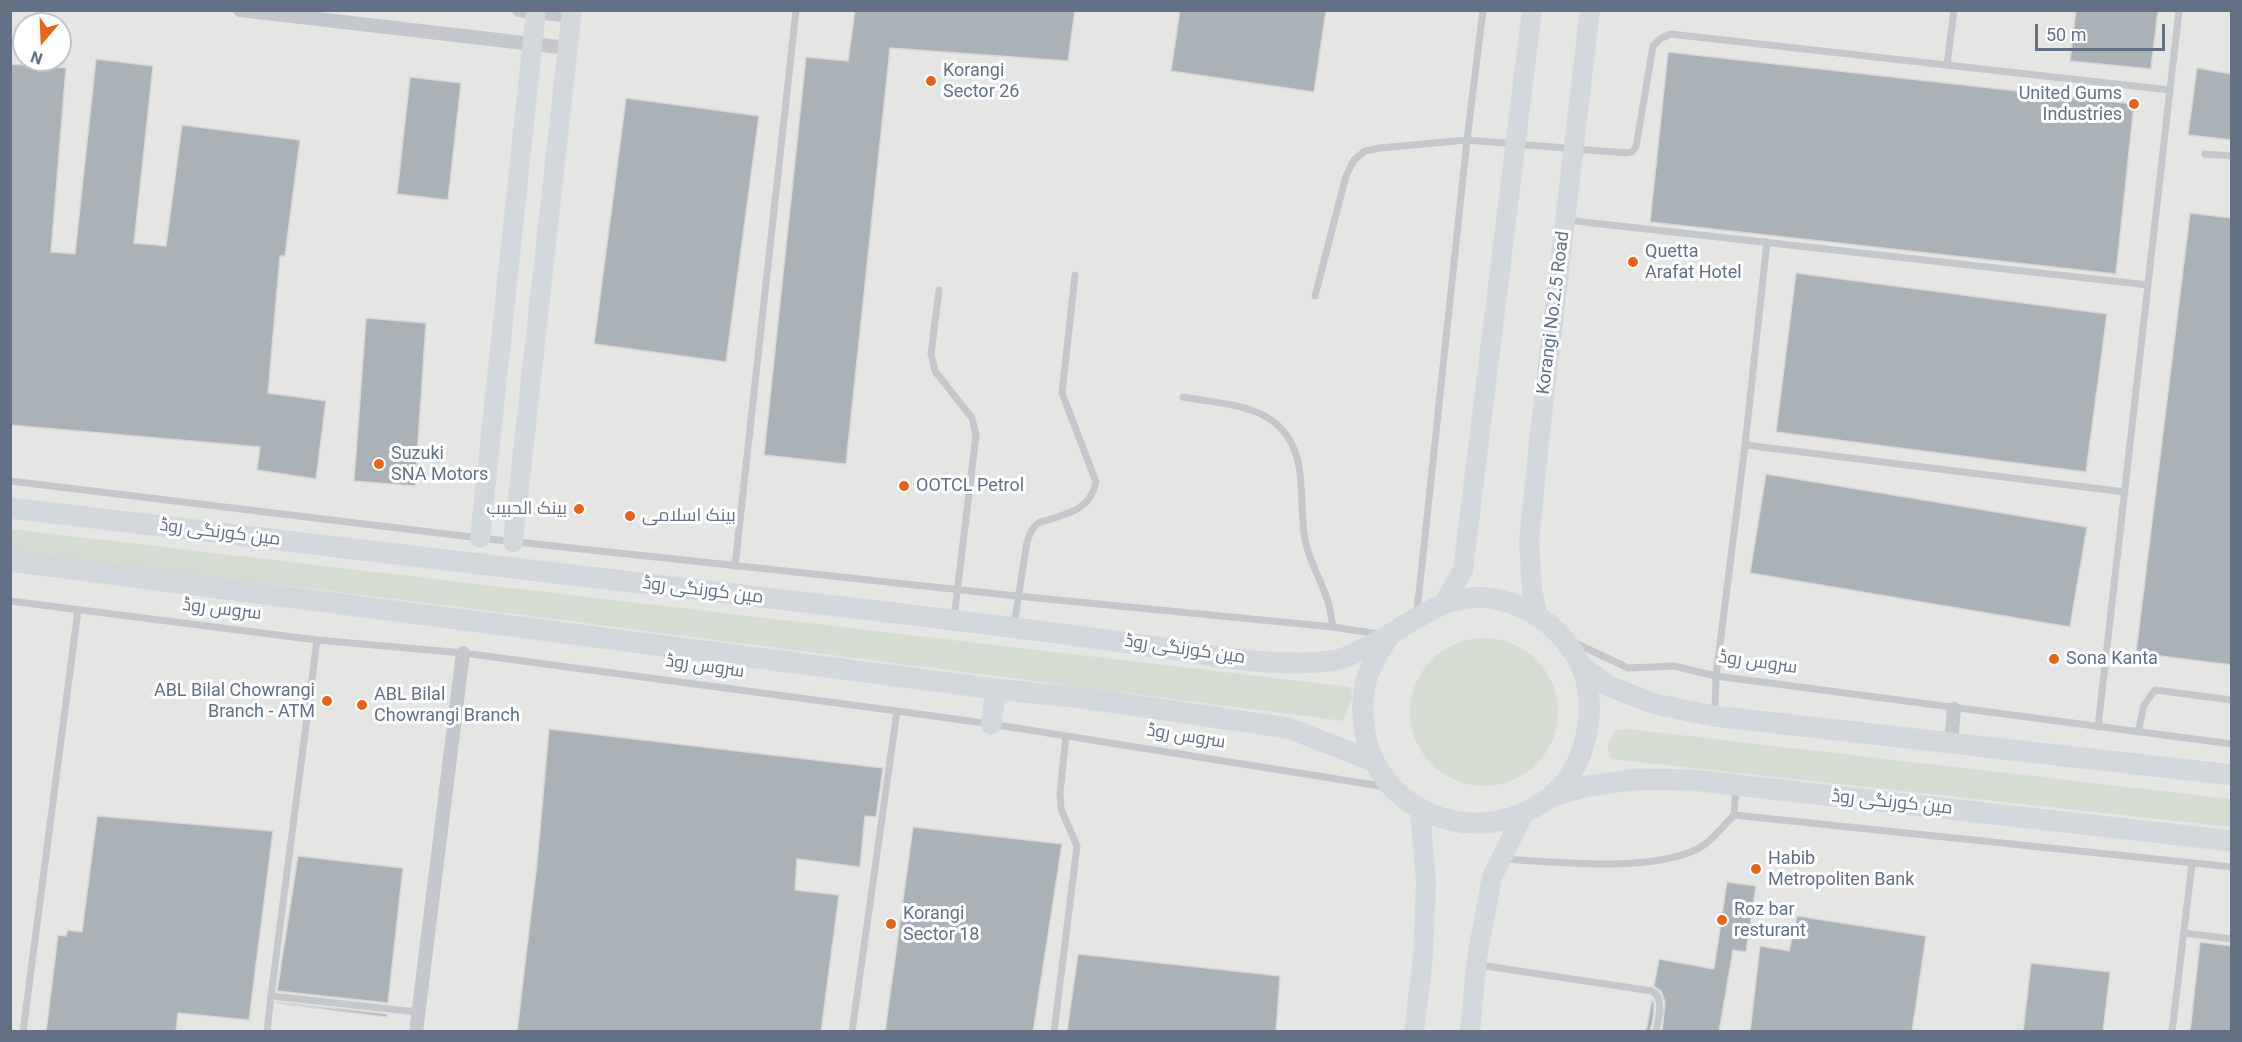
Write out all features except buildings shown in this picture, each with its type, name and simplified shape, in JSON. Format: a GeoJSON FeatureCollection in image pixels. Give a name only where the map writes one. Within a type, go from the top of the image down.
{"type":"FeatureCollection","features":[{"type":"Feature","properties":{"kind":"main road","name":"مین کورنگی روڈ"},"geometry":{"type":"LineString","coordinates":[[10,508],[1014,627],[1243,659],[1300,663],[1343,659],[1390,636]]}},
{"type":"Feature","properties":{"kind":"main road"},"geometry":{"type":"LineString","coordinates":[[10,561],[996,689],[1083,698],[1288,728],[1373,761]]}},
{"type":"Feature","properties":{"kind":"main road"},"geometry":{"type":"LineString","coordinates":[[1477,597],[1509,602],[1539,616],[1563,637],[1582,667],[1590,701],[1588,736],[1575,769],[1553,796],[1523,815],[1489,824],[1465,823],[1453,822],[1420,810],[1392,788],[1373,761],[1363,729],[1362,696],[1372,664],[1390,636],[1417,617],[1445,601],[1477,597]]}},
{"type":"Feature","properties":{"kind":"main road"},"geometry":{"type":"LineString","coordinates":[[1582,667],[1611,687],[1644,700],[1714,716],[2232,775]]}},
{"type":"Feature","properties":{"kind":"main road"},"geometry":{"type":"LineString","coordinates":[[991,724],[996,689]]}},
{"type":"Feature","properties":{"kind":"main road","name":"مین کورنگی روڈ"},"geometry":{"type":"LineString","coordinates":[[1553,796],[1588,786],[1639,779],[1692,780],[2232,841]]}},
{"type":"Feature","properties":{"kind":"street"},"geometry":{"type":"LineString","coordinates":[[240,10],[567,48]]}},
{"type":"Feature","properties":{"kind":"street"},"geometry":{"type":"LineString","coordinates":[[1445,601],[1463,570],[1532,10]]}},
{"type":"Feature","properties":{"kind":"street","name":"Korangi No.2.5 Road"},"geometry":{"type":"LineString","coordinates":[[1539,616],[1532,590],[1529,541],[1590,10]]}},
{"type":"Feature","properties":{"kind":"street"},"geometry":{"type":"LineString","coordinates":[[480,538],[532,45],[530,11],[572,13],[513,542]]}},
{"type":"Feature","properties":{"kind":"street"},"geometry":{"type":"LineString","coordinates":[[416,1032],[463,653]]}},
{"type":"Feature","properties":{"kind":"street"},"geometry":{"type":"LineString","coordinates":[[1952,743],[1954,709]]}},
{"type":"Feature","properties":{"kind":"street"},"geometry":{"type":"LineString","coordinates":[[1414,1032],[1424,957],[1426,881],[1420,810]]}},
{"type":"Feature","properties":{"kind":"street"},"geometry":{"type":"LineString","coordinates":[[1470,1032],[1477,965],[1492,877],[1523,815]]}},
{"type":"Feature","properties":{"kind":"lane"},"geometry":{"type":"LineString","coordinates":[[735,566],[796,10]]}},
{"type":"Feature","properties":{"kind":"lane"},"geometry":{"type":"LineString","coordinates":[[1417,617],[1467,140],[1483,10]]}},
{"type":"Feature","properties":{"kind":"lane"},"geometry":{"type":"LineString","coordinates":[[1947,65],[1954,10]]}},
{"type":"Feature","properties":{"kind":"lane"},"geometry":{"type":"LineString","coordinates":[[2098,727],[2179,10]]}},
{"type":"Feature","properties":{"kind":"lane"},"geometry":{"type":"LineString","coordinates":[[1315,296],[1346,176],[1354,160],[1365,151],[1467,140],[1632,152],[1636,147],[1653,46],[1670,34],[2170,90]]}},
{"type":"Feature","properties":{"kind":"lane"},"geometry":{"type":"LineString","coordinates":[[2205,154],[2232,156]]}},
{"type":"Feature","properties":{"kind":"lane"},"geometry":{"type":"LineString","coordinates":[[1565,220],[2148,285]]}},
{"type":"Feature","properties":{"kind":"lane"},"geometry":{"type":"LineString","coordinates":[[1714,716],[1716,676],[1745,445],[1767,242]]}},
{"type":"Feature","properties":{"kind":"lane"},"geometry":{"type":"LineString","coordinates":[[1014,627],[1027,542],[1036,524],[1083,507],[1090,499],[1096,482],[1062,393],[1075,274]]}},
{"type":"Feature","properties":{"kind":"lane"},"geometry":{"type":"LineString","coordinates":[[939,290],[931,354],[932,363],[935,371],[972,418],[976,435],[953,621]]}},
{"type":"Feature","properties":{"kind":"lane"},"geometry":{"type":"LineString","coordinates":[[1183,397],[1251,409],[1275,420],[1288,438],[1299,465],[1305,537],[1309,557],[1327,597],[1333,627]]}},
{"type":"Feature","properties":{"kind":"lane"},"geometry":{"type":"LineString","coordinates":[[1745,445],[2125,492]]}},
{"type":"Feature","properties":{"kind":"lane"},"geometry":{"type":"LineString","coordinates":[[10,481],[513,542],[957,590],[1333,627],[1390,636]]}},
{"type":"Feature","properties":{"kind":"lane","name":"سروس روڈ"},"geometry":{"type":"LineString","coordinates":[[10,601],[317,640],[463,653],[897,711],[1392,788]]}},
{"type":"Feature","properties":{"kind":"lane"},"geometry":{"type":"LineString","coordinates":[[23,1032],[78,610]]}},
{"type":"Feature","properties":{"kind":"lane","name":"سروس روڈ"},"geometry":{"type":"LineString","coordinates":[[1563,637],[1628,668],[1674,666],[1716,676],[2232,744]]}},
{"type":"Feature","properties":{"kind":"lane"},"geometry":{"type":"LineString","coordinates":[[267,1032],[317,640]]}},
{"type":"Feature","properties":{"kind":"lane"},"geometry":{"type":"LineString","coordinates":[[2138,732],[2144,705],[2155,690],[2232,700]]}},
{"type":"Feature","properties":{"kind":"lane"},"geometry":{"type":"LineString","coordinates":[[852,1032],[897,711]]}},
{"type":"Feature","properties":{"kind":"lane"},"geometry":{"type":"LineString","coordinates":[[1054,1032],[1077,846],[1061,809],[1060,793],[1066,736]]}},
{"type":"Feature","properties":{"kind":"lane"},"geometry":{"type":"LineString","coordinates":[[1501,859],[1624,863],[1668,858],[1689,852],[1706,844],[1734,815],[1736,786]]}},
{"type":"Feature","properties":{"kind":"lane"},"geometry":{"type":"LineString","coordinates":[[1734,815],[2232,867]]}},
{"type":"Feature","properties":{"kind":"lane"},"geometry":{"type":"LineString","coordinates":[[2172,1032],[2192,863]]}},
{"type":"Feature","properties":{"kind":"lane"},"geometry":{"type":"LineString","coordinates":[[2184,933],[2232,939]]}},
{"type":"Feature","properties":{"kind":"lane"},"geometry":{"type":"LineString","coordinates":[[1477,965],[1652,991],[1660,999],[1656,1032]]}},
{"type":"Feature","properties":{"kind":"lane"},"geometry":{"type":"LineString","coordinates":[[271,996],[418,1012]]}},
{"type":"Feature","properties":{"kind":"shaded area"},"geometry":{"type":"Polygon","coordinates":[[[10,11],[2231,11],[2231,1031],[11,1031],[10,11]]]}},
{"type":"Feature","properties":{"kind":"shaded area"},"geometry":{"type":"Polygon","coordinates":[[[11,529],[1351,687],[1352,699],[1343,721],[476,609],[11,552],[11,529]]]}},
{"type":"Feature","properties":{"kind":"shaded area"},"geometry":{"type":"Polygon","coordinates":[[[1484,638],[1512,644],[1536,660],[1552,684],[1558,712],[1552,740],[1536,764],[1512,780],[1484,786],[1456,780],[1432,764],[1416,740],[1410,712],[1416,684],[1432,660],[1456,644],[1484,638]]]}},
{"type":"Feature","properties":{"kind":"shaded area"},"geometry":{"type":"Polygon","coordinates":[[[1628,729],[2231,799],[2231,827],[1611,759],[1608,744],[1611,737],[1616,730],[1628,729]]]}},
{"type":"Feature","properties":{"kind":"place","name":"Korangi Sector 26"},"geometry":{"type":"Point","coordinates":[931,81]}},
{"type":"Feature","properties":{"kind":"place","name":"United Gums Industries"},"geometry":{"type":"Point","coordinates":[2134,104]}},
{"type":"Feature","properties":{"kind":"place","name":"Quetta Arafat Hotel"},"geometry":{"type":"Point","coordinates":[1633,262]}},
{"type":"Feature","properties":{"kind":"place","name":"Suzuki SNA Motors"},"geometry":{"type":"Point","coordinates":[379,464]}},
{"type":"Feature","properties":{"kind":"place","name":"OOTCL Petrol"},"geometry":{"type":"Point","coordinates":[904,486]}},
{"type":"Feature","properties":{"kind":"place","name":"بينک الحبيب"},"geometry":{"type":"Point","coordinates":[579,509]}},
{"type":"Feature","properties":{"kind":"place","name":"بینک اسلامی"},"geometry":{"type":"Point","coordinates":[630,516]}},
{"type":"Feature","properties":{"kind":"place","name":"Sona Kanta"},"geometry":{"type":"Point","coordinates":[2054,659]}},
{"type":"Feature","properties":{"kind":"place","name":"ABL Bilal Chowrangi Branch - ATM"},"geometry":{"type":"Point","coordinates":[327,701]}},
{"type":"Feature","properties":{"kind":"place","name":"ABL Bilal Chowrangi Branch"},"geometry":{"type":"Point","coordinates":[362,705]}},
{"type":"Feature","properties":{"kind":"place","name":"Habib Metropoliten Bank"},"geometry":{"type":"Point","coordinates":[1756,869]}},
{"type":"Feature","properties":{"kind":"place","name":"Roz bar resturant"},"geometry":{"type":"Point","coordinates":[1722,920]}},
{"type":"Feature","properties":{"kind":"place","name":"Korangi Sector 18"},"geometry":{"type":"Point","coordinates":[891,924]}}]}
